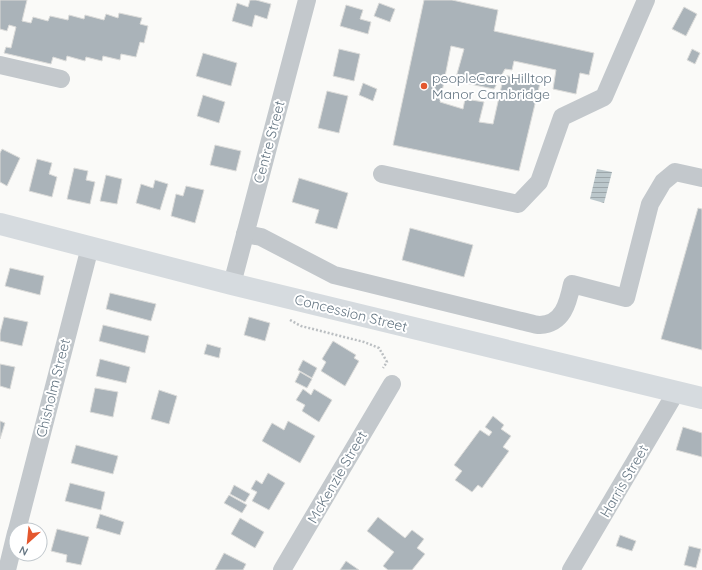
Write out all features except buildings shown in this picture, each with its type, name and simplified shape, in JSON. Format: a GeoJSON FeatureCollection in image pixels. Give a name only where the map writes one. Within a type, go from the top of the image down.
{"type":"FeatureCollection","features":[{"type":"Feature","properties":{"kind":"main road","name":"Concession Street"},"geometry":{"type":"LineString","coordinates":[[0,224],[232,284],[702,398]]}},
{"type":"Feature","properties":{"kind":"street","name":"Centre Street"},"geometry":{"type":"LineString","coordinates":[[232,284],[307,0]]}},
{"type":"Feature","properties":{"kind":"street"},"geometry":{"type":"LineString","coordinates":[[382,174],[518,204],[539,182],[562,117],[604,97],[646,0]]}},
{"type":"Feature","properties":{"kind":"street"},"geometry":{"type":"LineString","coordinates":[[0,65],[61,79]]}},
{"type":"Feature","properties":{"kind":"street"},"geometry":{"type":"LineString","coordinates":[[245,234],[261,237],[334,275],[513,320],[539,325],[552,323],[559,317],[567,304],[572,284],[626,298],[650,204],[663,182],[675,172],[702,178]]}},
{"type":"Feature","properties":{"kind":"street","name":"Chisholm Street"},"geometry":{"type":"LineString","coordinates":[[19,522],[90,247]]}},
{"type":"Feature","properties":{"kind":"street","name":"McKenzie Street"},"geometry":{"type":"LineString","coordinates":[[282,570],[387,376]]}},
{"type":"Feature","properties":{"kind":"street","name":"Harris Street"},"geometry":{"type":"LineString","coordinates":[[572,570],[676,392]]}},
{"type":"Feature","properties":{"kind":"path"},"geometry":{"type":"LineString","coordinates":[[290,320],[301,326],[364,342],[379,348],[387,362],[387,376]]}},
{"type":"Feature","properties":{"kind":"shaded area"},"geometry":{"type":"Polygon","coordinates":[[[597,169],[612,172],[604,203],[590,199],[597,169]]]}},
{"type":"Feature","properties":{"kind":"place","name":"peopleCare Hilltop Manor Cambridge"},"geometry":{"type":"Point","coordinates":[424,86]}}]}
